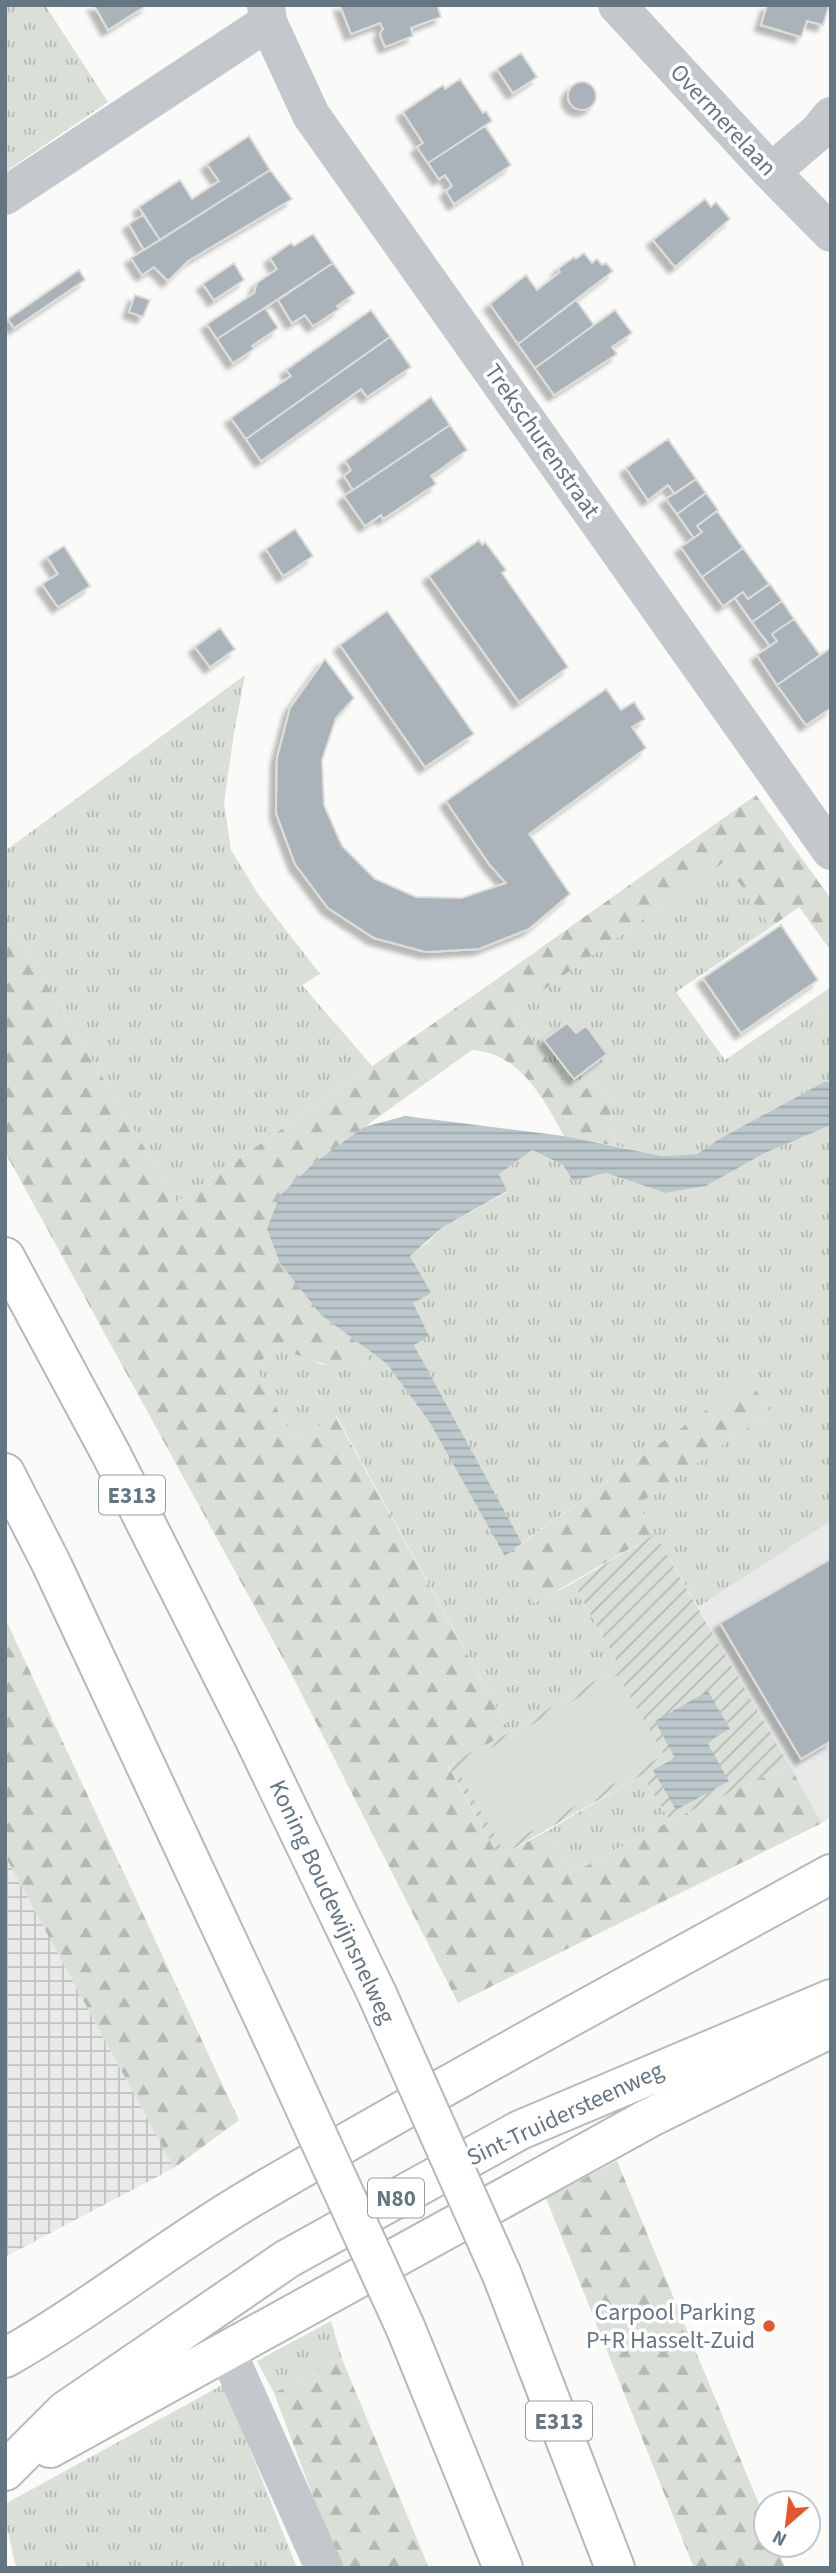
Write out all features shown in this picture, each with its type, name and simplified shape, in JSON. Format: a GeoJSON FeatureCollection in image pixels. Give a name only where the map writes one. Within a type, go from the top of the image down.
{"type":"FeatureCollection","features":[{"type":"Feature","properties":{"kind":"main road","name":"Koning Boudewijnsnelweg"},"geometry":{"type":"LineString","coordinates":[[5,1257],[111,1454],[254,1736],[377,1994],[502,2275],[615,2568]]}},
{"type":"Feature","properties":{"kind":"main road"},"geometry":{"type":"LineString","coordinates":[[5,1473],[51,1563],[406,2329],[503,2568]]}},
{"type":"Feature","properties":{"kind":"main road"},"geometry":{"type":"LineString","coordinates":[[5,2358],[46,2335],[246,2201],[512,2049],[831,1874]]}},
{"type":"Feature","properties":{"kind":"main road","name":"Sint-Truidersteenweg"},"geometry":{"type":"LineString","coordinates":[[5,2472],[65,2411],[287,2259],[520,2130],[831,1999]]}},
{"type":"Feature","properties":{"kind":"main road","name":"Sint-Truidersteenweg"},"geometry":{"type":"LineString","coordinates":[[5,2472],[649,2118],[831,2028]]}},
{"type":"Feature","properties":{"kind":"street","name":"Overmerelaan"},"geometry":{"type":"LineString","coordinates":[[617,5],[831,233]]}},
{"type":"Feature","properties":{"kind":"street","name":"Trekschurenstraat"},"geometry":{"type":"LineString","coordinates":[[5,196],[267,14],[311,115],[831,851]]}},
{"type":"Feature","properties":{"kind":"street"},"geometry":{"type":"LineString","coordinates":[[771,172],[818,132],[831,117]]}},
{"type":"Feature","properties":{"kind":"street"},"geometry":{"type":"LineString","coordinates":[[227,2351],[324,2568]]}},
{"type":"Feature","properties":{"kind":"shaded area"},"geometry":{"type":"Polygon","coordinates":[[[824,1082],[831,1082],[831,1125],[765,1153],[706,1186],[666,1193],[606,1173],[573,1181],[563,1165],[532,1150],[499,1174],[507,1191],[443,1227],[410,1256],[431,1293],[413,1303],[429,1336],[414,1345],[522,1543],[505,1556],[429,1421],[387,1364],[321,1315],[280,1263],[267,1229],[280,1195],[314,1163],[364,1127],[405,1116],[564,1136],[662,1156],[697,1154],[719,1139],[824,1082]]]}},
{"type":"Feature","properties":{"kind":"shaded area"},"geometry":{"type":"Polygon","coordinates":[[[831,1521],[831,1817],[822,1823],[698,1607],[831,1521]]]}},
{"type":"Feature","properties":{"kind":"shaded area"},"geometry":{"type":"Polygon","coordinates":[[[708,1691],[730,1729],[707,1742],[729,1781],[676,1810],[653,1770],[675,1758],[655,1721],[708,1691]]]}},
{"type":"Feature","properties":{"kind":"shaded area"},"geometry":{"type":"Polygon","coordinates":[[[5,1856],[174,2168],[5,2257],[5,1856]]]}},
{"type":"Feature","properties":{"kind":"green space"},"geometry":{"type":"Polygon","coordinates":[[[5,5],[45,5],[108,102],[5,172],[5,5]]]}},
{"type":"Feature","properties":{"kind":"green space"},"geometry":{"type":"Polygon","coordinates":[[[245,675],[224,803],[231,850],[258,894],[320,974],[302,985],[372,1066],[177,1202],[5,914],[5,851],[245,675]]]}},
{"type":"Feature","properties":{"kind":"green space"},"geometry":{"type":"Polygon","coordinates":[[[756,795],[831,899],[831,951],[799,907],[771,927],[724,862],[511,1013],[577,1097],[595,1080],[608,1098],[616,1146],[564,1136],[548,1107],[517,1069],[504,1059],[472,1050],[314,1163],[280,1195],[321,1315],[372,1353],[360,1367],[348,1367],[327,1364],[276,1349],[254,1366],[295,1442],[335,1415],[510,1732],[448,1766],[499,1857],[547,1831],[571,1874],[670,1821],[789,1765],[822,1823],[458,2003],[292,1675],[5,1152],[5,914],[177,1202],[756,795]]]}},
{"type":"Feature","properties":{"kind":"green space"},"geometry":{"type":"Polygon","coordinates":[[[725,861],[771,927],[676,992],[725,1060],[812,1000],[831,1026],[831,1082],[824,1082],[719,1139],[697,1154],[662,1156],[616,1146],[608,1098],[595,1080],[577,1097],[511,1013],[725,861]]]}},
{"type":"Feature","properties":{"kind":"green space"},"geometry":{"type":"Polygon","coordinates":[[[831,987],[831,1026],[812,1000],[831,987]]]}},
{"type":"Feature","properties":{"kind":"green space"},"geometry":{"type":"Polygon","coordinates":[[[831,1125],[831,1521],[698,1607],[637,1504],[770,1412],[749,1380],[522,1543],[414,1345],[409,1256],[443,1227],[507,1192],[499,1174],[532,1150],[563,1165],[573,1181],[606,1173],[667,1193],[706,1186],[765,1153],[831,1125]]]}},
{"type":"Feature","properties":{"kind":"green space"},"geometry":{"type":"Polygon","coordinates":[[[276,1349],[300,1354],[320,1364],[360,1367],[372,1353],[387,1364],[430,1421],[534,1603],[573,1583],[619,1666],[510,1732],[336,1415],[295,1442],[254,1366],[276,1349]]]}},
{"type":"Feature","properties":{"kind":"green space"},"geometry":{"type":"Polygon","coordinates":[[[749,1379],[770,1412],[638,1504],[655,1534],[534,1604],[505,1556],[749,1379]]]}},
{"type":"Feature","properties":{"kind":"green space"},"geometry":{"type":"Polygon","coordinates":[[[655,1534],[789,1765],[670,1821],[642,1775],[499,1857],[448,1765],[510,1732],[619,1666],[573,1583],[655,1534]]]}},
{"type":"Feature","properties":{"kind":"green space"},"geometry":{"type":"Polygon","coordinates":[[[5,1618],[239,2120],[174,2168],[5,1856],[5,1618]]]}},
{"type":"Feature","properties":{"kind":"green space"},"geometry":{"type":"Polygon","coordinates":[[[618,1675],[664,1755],[502,1848],[456,1768],[618,1675]]]}},
{"type":"Feature","properties":{"kind":"green space"},"geometry":{"type":"Polygon","coordinates":[[[642,1775],[670,1821],[571,1874],[547,1831],[642,1775]]]}},
{"type":"Feature","properties":{"kind":"green space"},"geometry":{"type":"Polygon","coordinates":[[[617,2161],[753,2489],[752,2559],[781,2559],[785,2568],[694,2568],[546,2198],[617,2161]]]}},
{"type":"Feature","properties":{"kind":"green space"},"geometry":{"type":"Polygon","coordinates":[[[331,2321],[342,2359],[274,2393],[257,2361],[331,2321]]]}},
{"type":"Feature","properties":{"kind":"green space"},"geometry":{"type":"Polygon","coordinates":[[[342,2359],[429,2568],[340,2568],[274,2393],[342,2359]]]}},
{"type":"Feature","properties":{"kind":"green space"},"geometry":{"type":"Polygon","coordinates":[[[224,2384],[297,2568],[16,2568],[8,2532],[5,2533],[5,2504],[224,2384]]]}},
{"type":"Feature","properties":{"kind":"building"},"geometry":{"type":"Polygon","coordinates":[[[94,5],[147,5],[108,30],[94,5]]]}},
{"type":"Feature","properties":{"kind":"building"},"geometry":{"type":"Polygon","coordinates":[[[340,5],[437,5],[441,17],[411,28],[413,36],[385,47],[380,34],[383,29],[380,23],[351,34],[340,5]]]}},
{"type":"Feature","properties":{"kind":"building"},"geometry":{"type":"Polygon","coordinates":[[[767,5],[829,5],[823,25],[807,21],[801,37],[761,25],[767,5]]]}},
{"type":"Feature","properties":{"kind":"building"},"geometry":{"type":"Polygon","coordinates":[[[521,53],[537,77],[513,93],[497,69],[521,53]]]}},
{"type":"Feature","properties":{"kind":"building"},"geometry":{"type":"Polygon","coordinates":[[[460,79],[483,113],[486,111],[492,121],[428,163],[417,147],[423,143],[403,112],[443,85],[445,89],[460,79]]]}},
{"type":"Feature","properties":{"kind":"building"},"geometry":{"type":"Polygon","coordinates":[[[582,82],[592,86],[596,96],[592,106],[582,110],[572,106],[568,96],[572,86],[582,82]]]}},
{"type":"Feature","properties":{"kind":"building"},"geometry":{"type":"Polygon","coordinates":[[[485,126],[511,165],[454,204],[446,191],[452,186],[445,175],[439,179],[428,163],[485,126]]]}},
{"type":"Feature","properties":{"kind":"building"},"geometry":{"type":"Polygon","coordinates":[[[249,136],[270,170],[160,240],[139,207],[180,180],[192,199],[219,181],[207,164],[249,136]]]}},
{"type":"Feature","properties":{"kind":"building"},"geometry":{"type":"Polygon","coordinates":[[[270,170],[292,199],[188,261],[168,281],[154,267],[142,275],[131,258],[270,170]]]}},
{"type":"Feature","properties":{"kind":"building"},"geometry":{"type":"Polygon","coordinates":[[[705,199],[711,207],[716,202],[730,219],[675,267],[653,240],[705,199]]]}},
{"type":"Feature","properties":{"kind":"building"},"geometry":{"type":"Polygon","coordinates":[[[143,215],[160,240],[144,250],[129,224],[143,215]]]}},
{"type":"Feature","properties":{"kind":"building"},"geometry":{"type":"Polygon","coordinates":[[[313,234],[333,263],[217,339],[207,324],[254,293],[257,283],[277,269],[270,258],[291,243],[294,246],[313,234]]]}},
{"type":"Feature","properties":{"kind":"building"},"geometry":{"type":"Polygon","coordinates":[[[584,253],[592,263],[597,259],[602,265],[606,263],[613,271],[518,344],[490,304],[526,275],[537,290],[560,272],[558,269],[584,253]]]}},
{"type":"Feature","properties":{"kind":"building"},"geometry":{"type":"Polygon","coordinates":[[[234,263],[244,280],[214,300],[203,284],[234,263]]]}},
{"type":"Feature","properties":{"kind":"building"},"geometry":{"type":"Polygon","coordinates":[[[333,263],[355,293],[337,306],[339,309],[313,326],[305,315],[292,323],[278,300],[333,263]]]}},
{"type":"Feature","properties":{"kind":"building"},"geometry":{"type":"Polygon","coordinates":[[[79,270],[85,280],[14,328],[8,319],[79,270]]]}},
{"type":"Feature","properties":{"kind":"building"},"geometry":{"type":"Polygon","coordinates":[[[135,295],[150,300],[143,317],[129,312],[135,295]]]}},
{"type":"Feature","properties":{"kind":"building"},"geometry":{"type":"Polygon","coordinates":[[[576,300],[594,325],[535,368],[518,344],[576,300]]]}},
{"type":"Feature","properties":{"kind":"building"},"geometry":{"type":"Polygon","coordinates":[[[265,308],[278,328],[233,363],[217,339],[265,308]]]}},
{"type":"Feature","properties":{"kind":"building"},"geometry":{"type":"Polygon","coordinates":[[[371,310],[390,337],[246,439],[231,418],[291,376],[286,370],[371,310]]]}},
{"type":"Feature","properties":{"kind":"building"},"geometry":{"type":"Polygon","coordinates":[[[615,310],[632,333],[612,347],[617,354],[554,395],[535,368],[615,310]]]}},
{"type":"Feature","properties":{"kind":"building"},"geometry":{"type":"Polygon","coordinates":[[[390,337],[411,367],[367,397],[361,389],[261,461],[246,439],[390,337]]]}},
{"type":"Feature","properties":{"kind":"building"},"geometry":{"type":"Polygon","coordinates":[[[431,397],[450,425],[353,490],[344,476],[351,470],[345,461],[431,397]]]}},
{"type":"Feature","properties":{"kind":"building"},"geometry":{"type":"Polygon","coordinates":[[[450,425],[467,450],[431,476],[436,484],[383,519],[381,515],[365,526],[344,496],[450,425]]]}},
{"type":"Feature","properties":{"kind":"building"},"geometry":{"type":"Polygon","coordinates":[[[668,439],[696,479],[675,494],[668,485],[648,500],[626,468],[668,439]]]}},
{"type":"Feature","properties":{"kind":"building"},"geometry":{"type":"Polygon","coordinates":[[[696,479],[706,493],[677,514],[666,499],[696,479]]]}},
{"type":"Feature","properties":{"kind":"building"},"geometry":{"type":"Polygon","coordinates":[[[706,493],[718,510],[697,526],[702,532],[694,538],[677,514],[706,493]]]}},
{"type":"Feature","properties":{"kind":"building"},"geometry":{"type":"Polygon","coordinates":[[[717,511],[743,548],[702,577],[681,547],[702,532],[697,526],[717,511]]]}},
{"type":"Feature","properties":{"kind":"building"},"geometry":{"type":"Polygon","coordinates":[[[295,529],[313,556],[283,576],[266,549],[295,529]]]}},
{"type":"Feature","properties":{"kind":"building"},"geometry":{"type":"Polygon","coordinates":[[[479,540],[482,545],[485,542],[506,570],[502,573],[568,667],[519,702],[429,576],[479,540]]]}},
{"type":"Feature","properties":{"kind":"building"},"geometry":{"type":"Polygon","coordinates":[[[64,546],[90,586],[58,607],[42,584],[58,574],[47,557],[64,546]]]}},
{"type":"Feature","properties":{"kind":"building"},"geometry":{"type":"Polygon","coordinates":[[[743,548],[769,584],[748,599],[743,592],[723,606],[702,577],[743,548]]]}},
{"type":"Feature","properties":{"kind":"building"},"geometry":{"type":"Polygon","coordinates":[[[770,584],[782,601],[752,622],[735,598],[743,592],[748,599],[770,584]]]}},
{"type":"Feature","properties":{"kind":"building"},"geometry":{"type":"Polygon","coordinates":[[[782,601],[794,619],[772,634],[777,641],[770,646],[752,622],[782,601]]]}},
{"type":"Feature","properties":{"kind":"building"},"geometry":{"type":"Polygon","coordinates":[[[387,611],[474,734],[425,767],[340,645],[387,611]]]}},
{"type":"Feature","properties":{"kind":"building"},"geometry":{"type":"Polygon","coordinates":[[[794,619],[820,655],[777,685],[757,655],[777,641],[772,634],[794,619]]]}},
{"type":"Feature","properties":{"kind":"building"},"geometry":{"type":"Polygon","coordinates":[[[220,628],[235,649],[210,667],[195,647],[220,628]]]}},
{"type":"Feature","properties":{"kind":"building"},"geometry":{"type":"Polygon","coordinates":[[[831,648],[831,708],[806,725],[777,685],[831,648]]]}},
{"type":"Feature","properties":{"kind":"building"},"geometry":{"type":"Polygon","coordinates":[[[325,659],[354,698],[336,718],[322,760],[324,805],[342,846],[375,879],[416,897],[462,898],[506,883],[489,864],[446,801],[606,689],[621,710],[634,702],[645,719],[632,727],[646,748],[529,834],[570,894],[529,929],[479,949],[426,952],[374,938],[328,908],[295,864],[276,813],[277,758],[290,708],[325,659]]]}},
{"type":"Feature","properties":{"kind":"building"},"geometry":{"type":"Polygon","coordinates":[[[781,925],[818,980],[741,1033],[703,978],[781,925]]]}},
{"type":"Feature","properties":{"kind":"building"},"geometry":{"type":"Polygon","coordinates":[[[567,1023],[576,1033],[586,1026],[607,1054],[574,1079],[544,1040],[567,1023]]]}},
{"type":"Feature","properties":{"kind":"building"},"geometry":{"type":"Polygon","coordinates":[[[831,1559],[831,1741],[801,1759],[720,1623],[831,1559]]]}},
{"type":"Feature","properties":{"kind":"place","name":"Carpool Parking P+R Hasselt-Zuid"},"geometry":{"type":"Point","coordinates":[769,2326]}}]}
